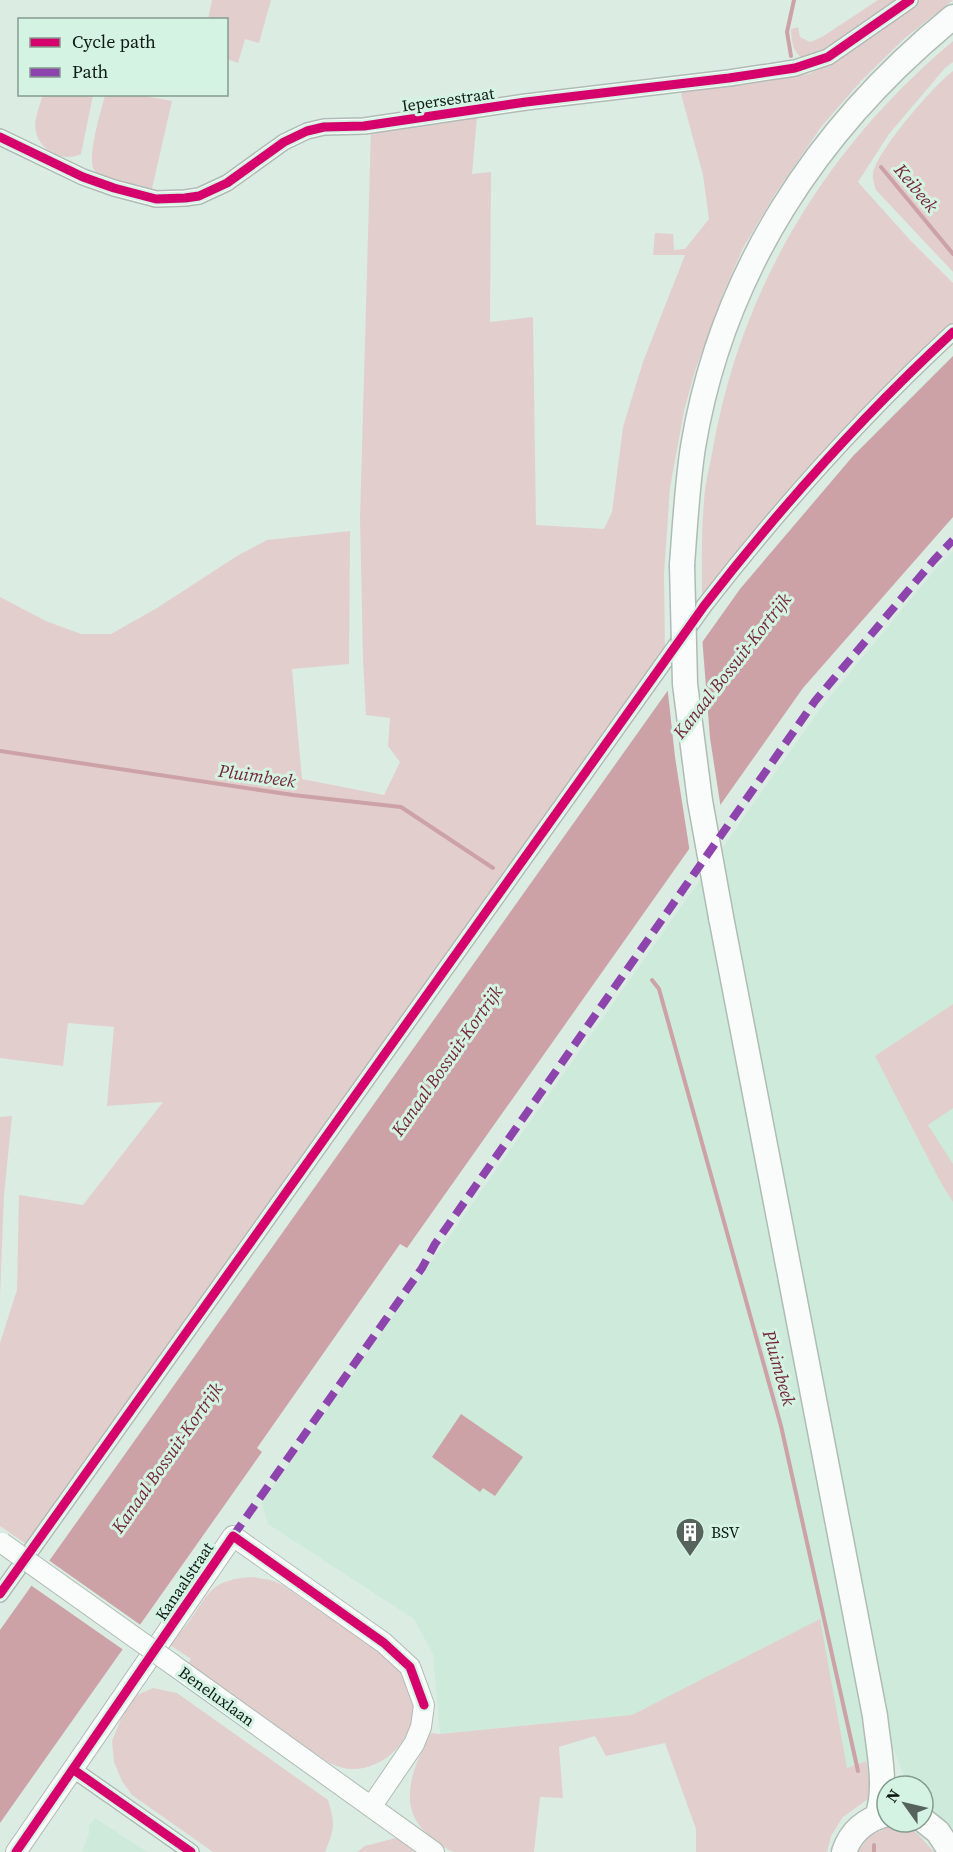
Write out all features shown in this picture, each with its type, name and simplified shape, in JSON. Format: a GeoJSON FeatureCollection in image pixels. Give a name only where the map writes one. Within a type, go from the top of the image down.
{"type":"FeatureCollection","features":[{"type":"Feature","properties":{"kind":"main road"},"geometry":{"type":"LineString","coordinates":[[891,1774],[875,1716],[699,801],[685,684],[682,565],[693,448],[701,409],[723,331],[754,258],[799,181],[853,112],[888,74],[953,18]]}},
{"type":"Feature","properties":{"kind":"main road"},"geometry":{"type":"LineString","coordinates":[[875,1716],[880,1774]]}},
{"type":"Feature","properties":{"kind":"main road"},"geometry":{"type":"LineString","coordinates":[[844,1852],[855,1833],[875,1817]]}},
{"type":"Feature","properties":{"kind":"main road"},"geometry":{"type":"LineString","coordinates":[[935,1830],[950,1847]]}},
{"type":"Feature","properties":{"kind":"street","name":"Iepersestraat"},"geometry":{"type":"LineString","coordinates":[[0,137],[83,177],[114,188],[156,199],[199,196],[227,183],[284,142],[307,131],[324,127],[364,126],[526,102],[795,68],[828,57],[910,0]]}},
{"type":"Feature","properties":{"kind":"street"},"geometry":{"type":"LineString","coordinates":[[0,1594],[704,606],[746,551],[821,465],[953,332]]}},
{"type":"Feature","properties":{"kind":"street","name":"Kanaalstraat"},"geometry":{"type":"LineString","coordinates":[[16,1852],[233,1536],[384,1643],[410,1667],[424,1705],[421,1727],[414,1744],[371,1807]]}},
{"type":"Feature","properties":{"kind":"street","name":"Beneluxlaan"},"geometry":{"type":"LineString","coordinates":[[1,1542],[434,1852]]}},
{"type":"Feature","properties":{"kind":"street"},"geometry":{"type":"LineString","coordinates":[[74,1770],[191,1852]]}},
{"type":"Feature","properties":{"kind":"shaded area"},"geometry":{"type":"Polygon","coordinates":[[[212,0],[271,0],[259,43],[245,39],[238,63],[228,59],[228,18],[208,18],[212,0]]]}},
{"type":"Feature","properties":{"kind":"shaded area"},"geometry":{"type":"Polygon","coordinates":[[[878,0],[901,0],[855,34],[830,49],[804,59],[795,50],[791,29],[798,27],[800,37],[810,42],[822,37],[878,0]]]}},
{"type":"Feature","properties":{"kind":"shaded area"},"geometry":{"type":"Polygon","coordinates":[[[918,0],[953,0],[905,38],[862,80],[821,127],[775,194],[743,248],[723,294],[695,371],[684,411],[670,488],[664,574],[665,648],[602,735],[492,897],[29,1546],[0,1526],[0,1343],[17,1290],[19,1195],[83,1205],[163,1102],[107,1106],[114,1027],[68,1023],[63,1066],[0,1058],[0,597],[46,621],[81,634],[111,634],[267,540],[350,531],[349,664],[292,669],[302,779],[384,795],[400,762],[388,746],[390,718],[366,715],[360,518],[371,129],[477,117],[472,174],[491,172],[490,322],[533,317],[536,525],[604,529],[612,512],[623,427],[643,362],[685,255],[653,255],[655,233],[673,234],[674,250],[685,249],[709,219],[703,175],[681,94],[686,89],[809,74],[856,47],[918,0]]]}},
{"type":"Feature","properties":{"kind":"shaded area"},"geometry":{"type":"Polygon","coordinates":[[[953,41],[953,62],[945,68],[889,134],[858,182],[910,240],[953,283],[953,326],[702,601],[703,513],[705,488],[713,448],[726,388],[745,331],[768,276],[797,223],[829,173],[866,126],[908,82],[953,41]]]}},
{"type":"Feature","properties":{"kind":"shaded area"},"geometry":{"type":"Polygon","coordinates":[[[953,71],[953,272],[876,190],[873,175],[880,157],[898,130],[944,78],[953,71]]]}},
{"type":"Feature","properties":{"kind":"shaded area"},"geometry":{"type":"Polygon","coordinates":[[[42,96],[93,96],[81,154],[60,156],[42,145],[36,132],[37,113],[42,96]]]}},
{"type":"Feature","properties":{"kind":"shaded area"},"geometry":{"type":"Polygon","coordinates":[[[105,96],[145,96],[172,101],[151,193],[122,185],[95,171],[92,166],[92,157],[105,96]]]}},
{"type":"Feature","properties":{"kind":"shaded area"},"geometry":{"type":"Polygon","coordinates":[[[953,551],[953,1829],[935,1812],[935,1774],[903,1774],[894,1750],[847,1769],[811,1624],[632,1715],[440,1734],[433,1654],[414,1619],[268,1524],[262,1503],[820,709],[937,567],[953,551]]]}},
{"type":"Feature","properties":{"kind":"shaded area"},"geometry":{"type":"Polygon","coordinates":[[[953,1004],[953,1108],[928,1125],[953,1164],[953,1202],[875,1056],[953,1004]]]}},
{"type":"Feature","properties":{"kind":"shaded area"},"geometry":{"type":"Polygon","coordinates":[[[12,1116],[4,1195],[0,1296],[0,1117],[12,1116]]]}},
{"type":"Feature","properties":{"kind":"shaded area"},"geometry":{"type":"Polygon","coordinates":[[[254,1577],[274,1581],[288,1589],[362,1638],[399,1671],[407,1683],[412,1698],[413,1713],[410,1728],[392,1753],[380,1762],[350,1769],[328,1762],[186,1667],[191,1659],[170,1645],[213,1589],[229,1581],[254,1577]]]}},
{"type":"Feature","properties":{"kind":"shaded area"},"geometry":{"type":"Polygon","coordinates":[[[820,1619],[847,1768],[866,1761],[872,1791],[868,1799],[843,1817],[831,1836],[827,1852],[696,1852],[696,1829],[665,1743],[606,1756],[595,1736],[559,1747],[563,1798],[540,1797],[534,1852],[454,1852],[422,1829],[414,1816],[410,1803],[410,1789],[418,1761],[431,1733],[632,1715],[820,1619]]]}},
{"type":"Feature","properties":{"kind":"shaded area"},"geometry":{"type":"Polygon","coordinates":[[[153,1688],[177,1693],[328,1800],[333,1826],[325,1852],[213,1852],[132,1795],[122,1781],[114,1762],[112,1741],[124,1712],[135,1696],[153,1688]]]}},
{"type":"Feature","properties":{"kind":"shaded area"},"geometry":{"type":"Polygon","coordinates":[[[95,1818],[147,1852],[82,1852],[89,1833],[89,1826],[95,1818]]]}},
{"type":"Feature","properties":{"kind":"shaded area"},"geometry":{"type":"Polygon","coordinates":[[[875,1833],[918,1834],[934,1852],[858,1852],[869,1836],[875,1833]]]}},
{"type":"Feature","properties":{"kind":"shaded area"},"geometry":{"type":"Polygon","coordinates":[[[396,1838],[419,1852],[357,1852],[365,1846],[396,1838]]]}},
{"type":"Feature","properties":{"kind":"water","name":"Kanaal Bossuit-Kortrijk"},"geometry":{"type":"Polygon","coordinates":[[[953,356],[953,517],[803,688],[407,1248],[400,1244],[257,1448],[262,1452],[0,1823],[0,1630],[740,589],[853,456],[953,356]]]}},
{"type":"Feature","properties":{"kind":"water"},"geometry":{"type":"Polygon","coordinates":[[[461,1414],[523,1457],[495,1496],[483,1488],[480,1492],[432,1457],[461,1414]]]}},
{"type":"Feature","properties":{"kind":"pier"},"geometry":{"type":"Polygon","coordinates":[[[702,636],[710,738],[721,809],[690,853],[675,757],[667,684],[702,636]]]}},
{"type":"Feature","properties":{"kind":"pier"},"geometry":{"type":"Polygon","coordinates":[[[47,1559],[142,1626],[125,1651],[29,1584],[47,1559]]]}},
{"type":"Feature","properties":{"kind":"waterway","name":"Keibeek"},"geometry":{"type":"LineString","coordinates":[[791,56],[787,32],[794,0]]}},
{"type":"Feature","properties":{"kind":"waterway","name":"Keibeek"},"geometry":{"type":"LineString","coordinates":[[881,167],[953,254]]}},
{"type":"Feature","properties":{"kind":"waterway","name":"Pluimbeek"},"geometry":{"type":"LineString","coordinates":[[0,751],[293,795],[401,807],[493,868]]}},
{"type":"Feature","properties":{"kind":"waterway","name":"Pluimbeek"},"geometry":{"type":"LineString","coordinates":[[652,980],[659,989],[781,1426],[858,1771]]}},
{"type":"Feature","properties":{"kind":"waterway","name":"Pluimbeek"},"geometry":{"type":"LineString","coordinates":[[874,1845],[874,1852]]}},
{"type":"Feature","properties":{"kind":"marked path"},"geometry":{"type":"LineString","coordinates":[[233,1536],[422,1268],[435,1244],[815,701],[953,540]]}},
{"type":"Feature","properties":{"kind":"cycle path"},"geometry":{"type":"LineString","coordinates":[[0,137],[83,177],[114,188],[156,199],[199,196],[227,183],[284,142],[307,131],[324,127],[364,126],[526,102],[795,68],[828,57],[910,0]]}},
{"type":"Feature","properties":{"kind":"cycle path"},"geometry":{"type":"LineString","coordinates":[[0,1594],[704,606],[792,498],[886,396],[953,332]]}},
{"type":"Feature","properties":{"kind":"cycle path"},"geometry":{"type":"LineString","coordinates":[[16,1852],[233,1536],[384,1643],[410,1667],[424,1705]]}},
{"type":"Feature","properties":{"kind":"cycle path"},"geometry":{"type":"LineString","coordinates":[[74,1770],[191,1852]]}},
{"type":"Feature","properties":{"kind":"place","name":"BSV"},"geometry":{"type":"Point","coordinates":[690,1558]}}]}
